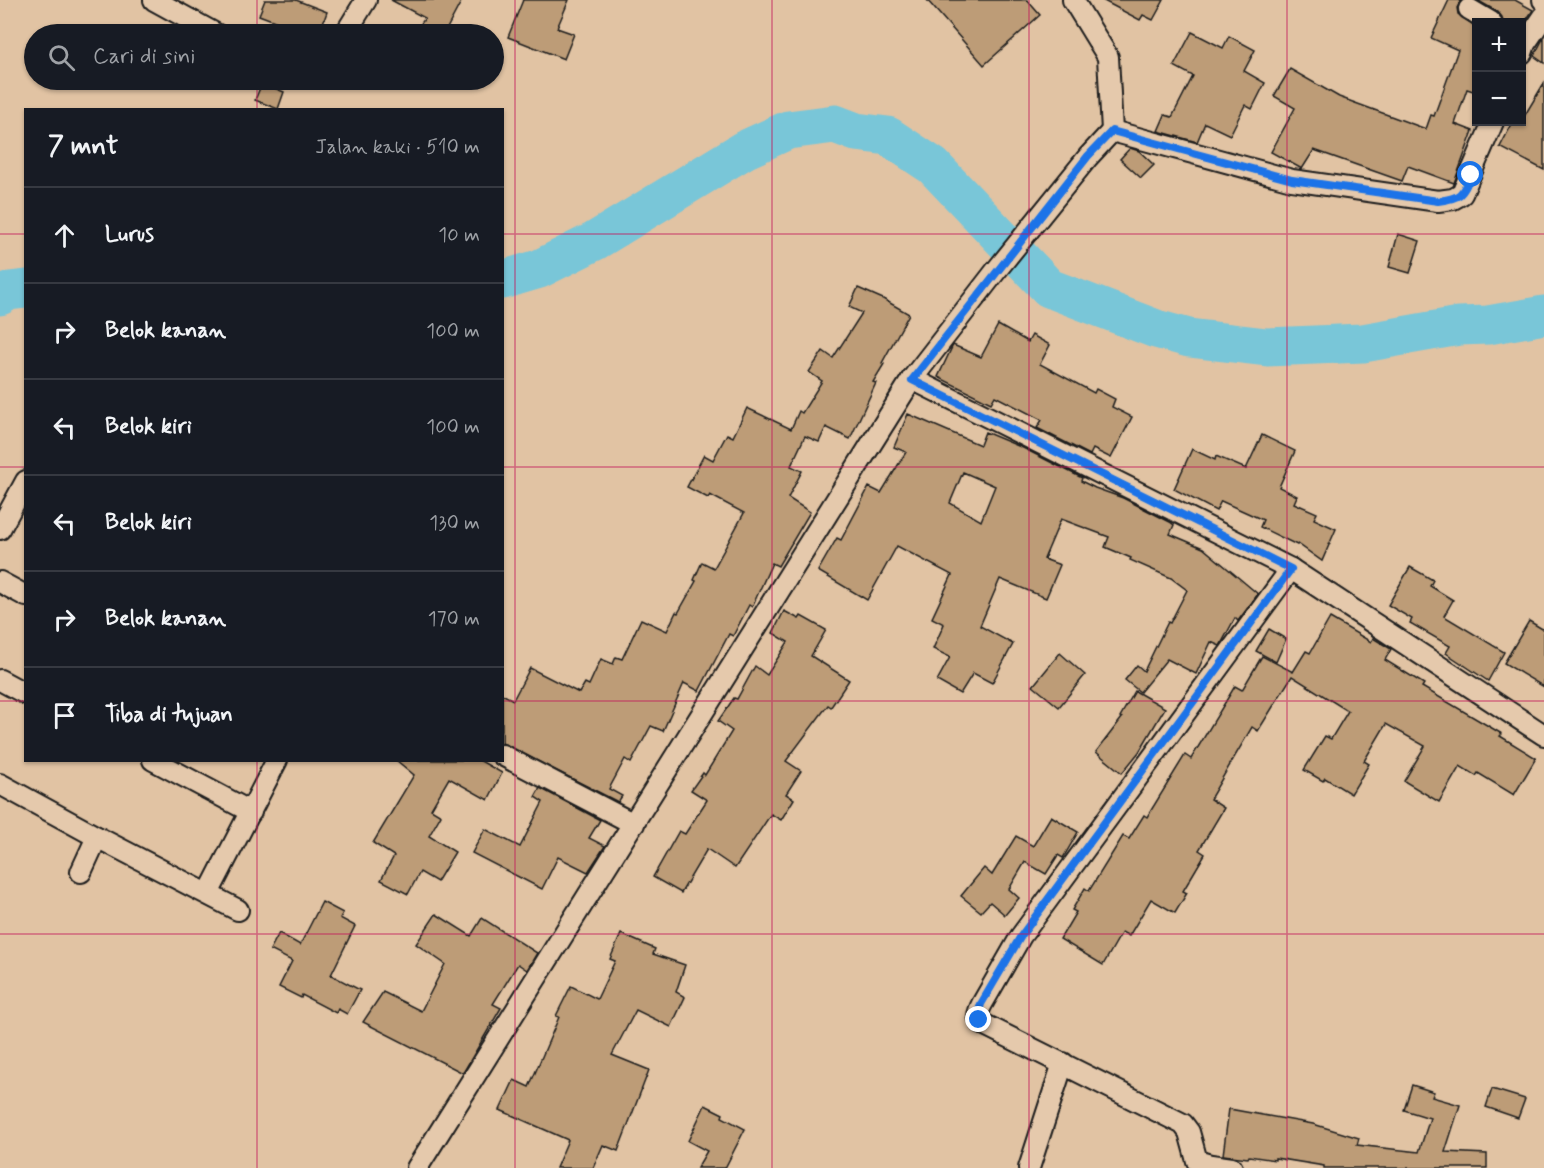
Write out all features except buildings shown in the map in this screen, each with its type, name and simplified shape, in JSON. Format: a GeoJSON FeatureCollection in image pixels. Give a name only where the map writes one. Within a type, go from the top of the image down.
{"type":"FeatureCollection","features":[{"type":"Feature","properties":{"kind":"street"},"geometry":{"type":"LineString","coordinates":[[154,0],[198,24]]}},
{"type":"Feature","properties":{"kind":"street"},"geometry":{"type":"LineString","coordinates":[[351,24],[366,0]]}},
{"type":"Feature","properties":{"kind":"street"},"geometry":{"type":"LineString","coordinates":[[417,1168],[912,380],[1088,156],[1112,131],[1108,57],[1073,0]]}},
{"type":"Feature","properties":{"kind":"street"},"geometry":{"type":"LineString","coordinates":[[1469,9],[1484,18]]}},
{"type":"Feature","properties":{"kind":"street"},"geometry":{"type":"LineString","coordinates":[[1526,42],[1544,16]]}},
{"type":"Feature","properties":{"kind":"street"},"geometry":{"type":"LineString","coordinates":[[1112,131],[1292,180],[1438,201],[1453,199],[1462,194],[1491,126]]}},
{"type":"Feature","properties":{"kind":"street"},"geometry":{"type":"LineString","coordinates":[[912,380],[1291,569],[1544,735]]}},
{"type":"Feature","properties":{"kind":"street"},"geometry":{"type":"LineString","coordinates":[[0,529],[23,493]]}},
{"type":"Feature","properties":{"kind":"street"},"geometry":{"type":"LineString","coordinates":[[1232,1168],[1211,1166],[1197,1161],[1189,1132],[1183,1124],[983,1024],[978,1014],[981,1004],[1021,936],[1291,569]]}},
{"type":"Feature","properties":{"kind":"street"},"geometry":{"type":"LineString","coordinates":[[0,582],[24,595]]}},
{"type":"Feature","properties":{"kind":"street"},"geometry":{"type":"LineString","coordinates":[[0,680],[24,693]]}},
{"type":"Feature","properties":{"kind":"street"},"geometry":{"type":"LineString","coordinates":[[504,756],[634,824]]}},
{"type":"Feature","properties":{"kind":"street"},"geometry":{"type":"LineString","coordinates":[[208,894],[276,762]]}},
{"type":"Feature","properties":{"kind":"street"},"geometry":{"type":"LineString","coordinates":[[174,766],[251,812]]}},
{"type":"Feature","properties":{"kind":"street"},"geometry":{"type":"LineString","coordinates":[[0,784],[238,910]]}},
{"type":"Feature","properties":{"kind":"street"},"geometry":{"type":"LineString","coordinates":[[81,872],[97,837]]}},
{"type":"Feature","properties":{"kind":"street"},"geometry":{"type":"LineString","coordinates":[[1029,1168],[1063,1063]]}},
{"type":"Feature","properties":{"kind":"waterway"},"geometry":{"type":"LineString","coordinates":[[504,279],[539,269],[595,241],[744,150],[788,130],[835,124],[856,132],[888,136],[933,166],[1049,288],[1156,329],[1189,338],[1267,347],[1363,343],[1459,326],[1488,325],[1544,315]]}},
{"type":"Feature","properties":{"kind":"waterway"},"geometry":{"type":"LineString","coordinates":[[0,296],[9,291],[24,289]]}},
{"type":"Feature","properties":{"kind":"route"},"geometry":{"type":"LineString","coordinates":[[979,1020],[981,1004],[1021,936],[1291,569],[912,380],[1088,156],[1112,131],[1292,180],[1438,201],[1453,199],[1462,194],[1471,175]]}}]}
